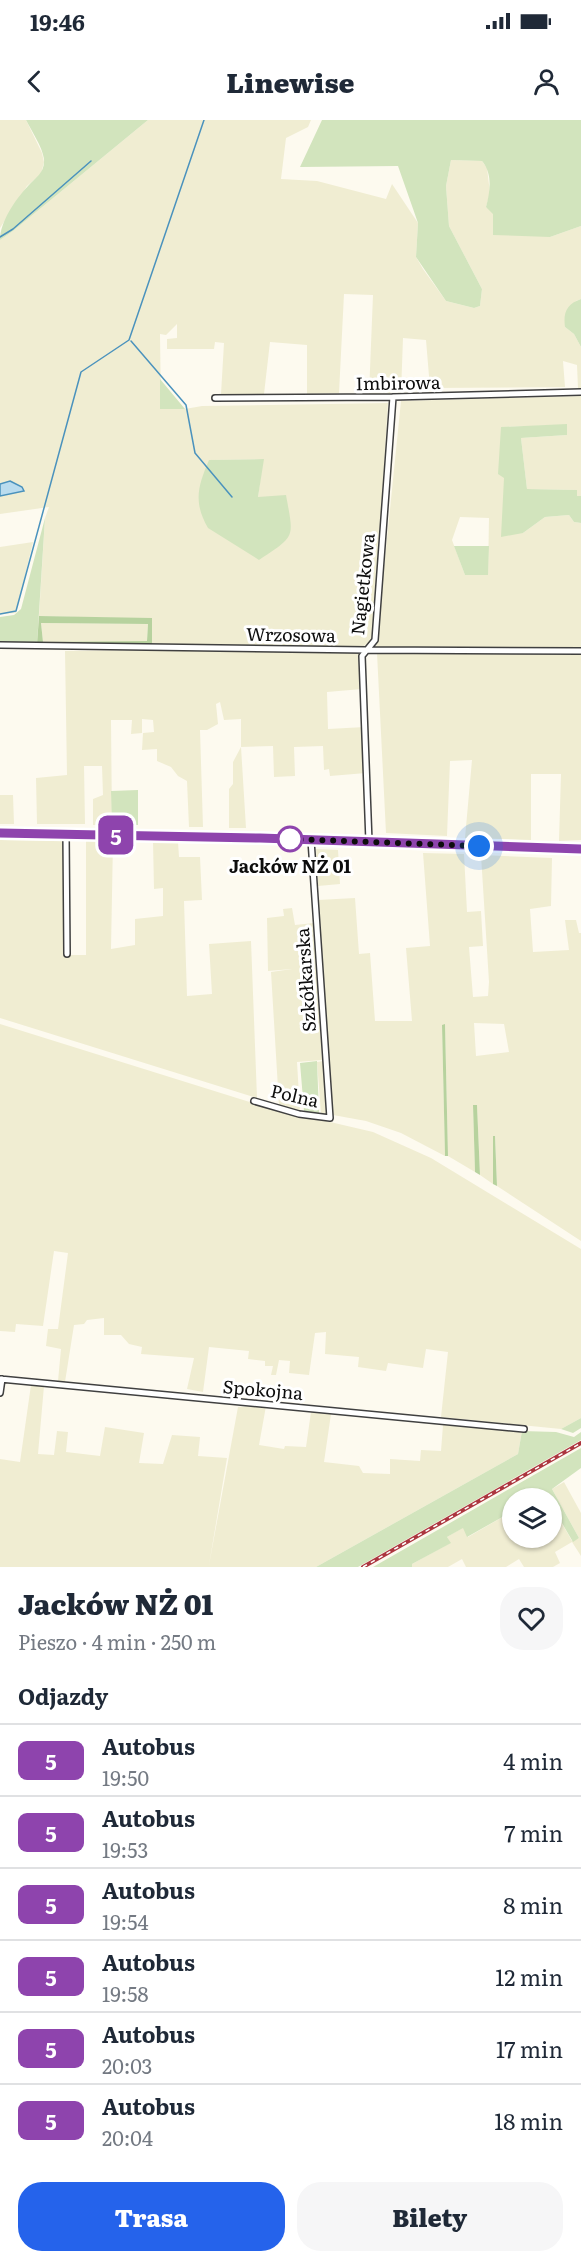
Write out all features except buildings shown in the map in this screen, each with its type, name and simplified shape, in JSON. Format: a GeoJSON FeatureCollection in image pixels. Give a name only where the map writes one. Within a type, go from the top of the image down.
{"type":"FeatureCollection","features":[{"type":"Feature","properties":{"kind":"main road"},"geometry":{"type":"LineString","coordinates":[[0,833],[581,849]]}},
{"type":"Feature","properties":{"kind":"street","name":"Imbirowa"},"geometry":{"type":"LineString","coordinates":[[215,398],[393,397],[581,392]]}},
{"type":"Feature","properties":{"kind":"street","name":"Nagietkowa"},"geometry":{"type":"LineString","coordinates":[[369,842],[362,656],[375,640],[393,397]]}},
{"type":"Feature","properties":{"kind":"street","name":"Wrzosowa"},"geometry":{"type":"LineString","coordinates":[[0,645],[581,651]]}},
{"type":"Feature","properties":{"kind":"street"},"geometry":{"type":"LineString","coordinates":[[66,834],[67,954]]}},
{"type":"Feature","properties":{"kind":"street","name":"Szkółkarska"},"geometry":{"type":"LineString","coordinates":[[311,840],[330,1118]]}},
{"type":"Feature","properties":{"kind":"street","name":"Polna"},"geometry":{"type":"LineString","coordinates":[[254,1101],[299,1114],[330,1118]]}},
{"type":"Feature","properties":{"kind":"street"},"geometry":{"type":"LineString","coordinates":[[0,1393],[1,1379]]}},
{"type":"Feature","properties":{"kind":"street","name":"Spokojna"},"geometry":{"type":"LineString","coordinates":[[1,1379],[524,1429]]}},
{"type":"Feature","properties":{"kind":"shaded area"},"geometry":{"type":"Polygon","coordinates":[[[0,120],[26,120],[44,162],[41,174],[27,186],[0,228],[0,120]]]}},
{"type":"Feature","properties":{"kind":"shaded area"},"geometry":{"type":"Polygon","coordinates":[[[148,120],[311,120],[308,127],[286,138],[281,179],[317,181],[386,199],[392,184],[418,223],[416,257],[423,269],[446,301],[474,308],[480,306],[482,289],[449,226],[446,186],[451,160],[482,161],[487,168],[490,193],[486,207],[550,237],[581,226],[581,299],[576,301],[565,327],[574,334],[581,347],[581,388],[578,388],[577,365],[563,361],[565,387],[430,388],[426,340],[403,338],[401,393],[369,394],[373,295],[344,294],[339,393],[307,394],[307,345],[270,342],[264,394],[221,394],[224,343],[215,342],[214,349],[167,349],[167,339],[177,338],[177,324],[166,335],[160,334],[161,409],[202,406],[388,403],[373,639],[364,646],[362,689],[327,692],[328,729],[365,727],[366,773],[330,776],[329,769],[324,770],[323,746],[294,747],[295,776],[274,777],[273,746],[241,747],[241,719],[224,720],[220,702],[216,704],[218,724],[207,730],[200,730],[203,827],[189,827],[187,781],[178,776],[171,767],[157,761],[157,749],[142,750],[143,733],[154,732],[153,720],[142,719],[142,733],[131,734],[132,720],[111,720],[112,825],[93,825],[93,799],[103,795],[102,766],[84,766],[85,824],[37,824],[36,778],[67,775],[65,651],[152,650],[152,619],[39,616],[45,518],[49,507],[0,514],[0,240],[148,120]],[[263,459],[209,460],[258,497],[263,459]]]}},
{"type":"Feature","properties":{"kind":"shaded area"},"geometry":{"type":"Polygon","coordinates":[[[581,396],[581,496],[577,497],[577,490],[527,489],[521,438],[567,435],[567,425],[501,427],[504,477],[523,533],[545,517],[569,515],[574,522],[581,523],[581,648],[376,647],[401,401],[581,396]],[[460,517],[452,540],[465,575],[488,575],[489,518],[460,517]]]}},
{"type":"Feature","properties":{"kind":"shaded area"},"geometry":{"type":"Polygon","coordinates":[[[33,542],[16,613],[0,614],[0,547],[33,542]]]}},
{"type":"Feature","properties":{"kind":"shaded area"},"geometry":{"type":"Polygon","coordinates":[[[41,623],[148,624],[147,642],[43,642],[41,623]]]}},
{"type":"Feature","properties":{"kind":"shaded area"},"geometry":{"type":"Polygon","coordinates":[[[377,653],[581,655],[581,840],[559,841],[561,774],[531,774],[531,840],[465,838],[472,760],[450,761],[447,836],[386,833],[377,653]]]}},
{"type":"Feature","properties":{"kind":"shaded area"},"geometry":{"type":"Polygon","coordinates":[[[241,747],[246,828],[229,828],[229,789],[233,784],[233,762],[241,747]]]}},
{"type":"Feature","properties":{"kind":"shaded area"},"geometry":{"type":"Polygon","coordinates":[[[0,795],[13,795],[14,824],[0,824],[0,795]]]}},
{"type":"Feature","properties":{"kind":"shaded area"},"geometry":{"type":"Polygon","coordinates":[[[0,840],[67,841],[69,955],[86,955],[86,840],[113,840],[111,949],[135,945],[135,919],[163,916],[163,888],[154,889],[153,841],[178,842],[179,857],[200,857],[202,900],[184,901],[187,996],[212,994],[209,944],[251,941],[257,1098],[0,1018],[0,840]]]}},
{"type":"Feature","properties":{"kind":"shaded area"},"geometry":{"type":"Polygon","coordinates":[[[316,849],[338,850],[340,884],[318,886],[316,849]]]}},
{"type":"Feature","properties":{"kind":"shaded area"},"geometry":{"type":"Polygon","coordinates":[[[423,853],[464,854],[467,912],[481,911],[483,946],[469,947],[473,997],[488,996],[489,982],[481,855],[552,858],[551,906],[530,909],[533,952],[569,950],[565,920],[576,920],[579,933],[581,933],[581,1241],[497,1186],[495,1136],[493,1137],[493,1184],[480,1175],[477,1105],[473,1105],[475,1172],[448,1156],[445,1025],[442,1025],[445,1156],[401,1133],[366,1121],[333,1115],[318,900],[355,898],[359,954],[370,953],[375,1021],[412,1021],[406,948],[430,946],[423,853]],[[474,1023],[476,1056],[509,1052],[504,1024],[474,1023]]]}},
{"type":"Feature","properties":{"kind":"shaded area"},"geometry":{"type":"Polygon","coordinates":[[[292,908],[295,925],[314,923],[322,1060],[297,1062],[300,1112],[279,1105],[271,972],[292,969],[268,971],[267,918],[284,916],[283,909],[292,908]]]}},
{"type":"Feature","properties":{"kind":"shaded area"},"geometry":{"type":"Polygon","coordinates":[[[0,1024],[266,1107],[373,1132],[431,1158],[581,1249],[581,1418],[561,1429],[441,1417],[448,1352],[426,1349],[423,1368],[388,1363],[386,1371],[358,1367],[359,1357],[325,1354],[326,1332],[315,1333],[309,1375],[289,1373],[290,1361],[279,1360],[276,1375],[271,1375],[273,1366],[265,1366],[265,1361],[248,1359],[249,1351],[209,1347],[203,1392],[187,1389],[194,1358],[141,1354],[142,1347],[129,1344],[121,1335],[104,1335],[104,1318],[87,1320],[84,1324],[74,1325],[65,1382],[58,1381],[61,1349],[46,1346],[48,1329],[58,1329],[68,1253],[54,1251],[43,1326],[16,1324],[15,1332],[0,1331],[0,1024]]]}},
{"type":"Feature","properties":{"kind":"shaded area"},"geometry":{"type":"Polygon","coordinates":[[[323,1061],[327,1114],[321,1114],[317,1062],[323,1061]]]}},
{"type":"Feature","properties":{"kind":"shaded area"},"geometry":{"type":"Polygon","coordinates":[[[31,1385],[44,1386],[38,1454],[54,1455],[57,1431],[68,1432],[66,1452],[100,1456],[105,1427],[144,1433],[139,1463],[163,1464],[172,1435],[200,1437],[198,1456],[227,1458],[209,1565],[238,1407],[266,1406],[259,1445],[284,1449],[285,1446],[306,1447],[311,1412],[331,1414],[324,1462],[359,1466],[363,1473],[390,1474],[390,1459],[420,1461],[421,1450],[441,1451],[443,1425],[522,1431],[518,1454],[316,1567],[0,1567],[0,1459],[20,1462],[31,1385]]]}},
{"type":"Feature","properties":{"kind":"shaded area"},"geometry":{"type":"Polygon","coordinates":[[[564,1482],[581,1513],[581,1556],[572,1542],[562,1548],[562,1524],[572,1541],[579,1538],[562,1507],[562,1488],[554,1488],[564,1482]]]}},
{"type":"Feature","properties":{"kind":"shaded area"},"geometry":{"type":"Polygon","coordinates":[[[502,1517],[502,1548],[562,1548],[555,1552],[560,1563],[553,1567],[524,1567],[519,1559],[506,1567],[466,1567],[462,1559],[448,1567],[412,1567],[412,1564],[450,1543],[447,1537],[464,1527],[468,1537],[502,1517]]]}},
{"type":"Feature","properties":{"kind":"green space"},"geometry":{"type":"Polygon","coordinates":[[[26,120],[148,120],[0,240],[3,226],[13,204],[39,174],[44,164],[41,149],[26,120]]]}},
{"type":"Feature","properties":{"kind":"green space"},"geometry":{"type":"Polygon","coordinates":[[[322,120],[581,120],[581,226],[550,237],[493,235],[493,214],[486,207],[490,183],[485,166],[482,161],[451,160],[446,186],[449,226],[482,289],[480,306],[474,308],[446,301],[416,257],[418,223],[398,166],[300,167],[322,120]]]}},
{"type":"Feature","properties":{"kind":"green space"},"geometry":{"type":"Polygon","coordinates":[[[581,299],[581,347],[574,334],[565,327],[565,313],[572,303],[581,299]]]}},
{"type":"Feature","properties":{"kind":"green space"},"geometry":{"type":"Polygon","coordinates":[[[160,379],[185,409],[160,409],[160,379]]]}},
{"type":"Feature","properties":{"kind":"green space"},"geometry":{"type":"Polygon","coordinates":[[[567,424],[567,435],[521,438],[527,489],[577,490],[577,496],[581,496],[581,523],[574,522],[569,515],[545,517],[523,533],[501,537],[504,478],[498,474],[501,427],[567,424]]]}},
{"type":"Feature","properties":{"kind":"green space"},"geometry":{"type":"Polygon","coordinates":[[[264,459],[258,497],[286,495],[291,528],[286,540],[259,560],[208,528],[200,510],[199,494],[209,460],[264,459]]]}},
{"type":"Feature","properties":{"kind":"green space"},"geometry":{"type":"Polygon","coordinates":[[[45,518],[37,644],[0,644],[0,617],[14,615],[21,609],[45,518]]]}},
{"type":"Feature","properties":{"kind":"green space"},"geometry":{"type":"Polygon","coordinates":[[[454,546],[489,546],[488,575],[465,575],[454,546]]]}},
{"type":"Feature","properties":{"kind":"green space"},"geometry":{"type":"Polygon","coordinates":[[[39,616],[152,618],[152,646],[37,644],[39,616]],[[41,623],[43,642],[147,641],[148,624],[41,623]]]}},
{"type":"Feature","properties":{"kind":"green space"},"geometry":{"type":"Polygon","coordinates":[[[138,790],[138,825],[112,825],[111,791],[138,790]]]}},
{"type":"Feature","properties":{"kind":"green space"},"geometry":{"type":"Polygon","coordinates":[[[445,1024],[448,1156],[445,1156],[442,1025],[445,1024]]]}},
{"type":"Feature","properties":{"kind":"green space"},"geometry":{"type":"Polygon","coordinates":[[[317,1061],[319,1113],[304,1111],[300,1063],[317,1061]]]}},
{"type":"Feature","properties":{"kind":"green space"},"geometry":{"type":"Polygon","coordinates":[[[473,1105],[477,1105],[480,1175],[475,1172],[473,1105]]]}},
{"type":"Feature","properties":{"kind":"green space"},"geometry":{"type":"Polygon","coordinates":[[[493,1136],[495,1136],[497,1186],[493,1184],[493,1136]]]}},
{"type":"Feature","properties":{"kind":"green space"},"geometry":{"type":"Polygon","coordinates":[[[581,1418],[581,1428],[573,1433],[561,1429],[581,1418]]]}},
{"type":"Feature","properties":{"kind":"green space"},"geometry":{"type":"Polygon","coordinates":[[[522,1431],[556,1432],[574,1437],[581,1432],[581,1440],[358,1567],[316,1567],[518,1454],[522,1431]]]}},
{"type":"Feature","properties":{"kind":"green space"},"geometry":{"type":"Polygon","coordinates":[[[581,1448],[581,1468],[553,1488],[511,1488],[581,1448]]]}},
{"type":"Feature","properties":{"kind":"green space"},"geometry":{"type":"Polygon","coordinates":[[[502,1493],[502,1517],[467,1537],[463,1528],[447,1537],[451,1543],[412,1564],[412,1567],[373,1567],[502,1493]]]}},
{"type":"Feature","properties":{"kind":"green space"},"geometry":{"type":"Polygon","coordinates":[[[562,1507],[579,1538],[573,1542],[562,1523],[562,1507]]]}},
{"type":"Feature","properties":{"kind":"water"},"geometry":{"type":"Polygon","coordinates":[[[10,481],[22,487],[24,491],[0,496],[0,484],[10,481]]]}},
{"type":"Feature","properties":{"kind":"waterway"},"geometry":{"type":"LineString","coordinates":[[0,614],[16,611],[81,372],[129,340],[204,120]]}},
{"type":"Feature","properties":{"kind":"waterway"},"geometry":{"type":"LineString","coordinates":[[0,237],[13,229],[91,161]]}},
{"type":"Feature","properties":{"kind":"waterway"},"geometry":{"type":"LineString","coordinates":[[131,341],[186,405],[195,453],[232,497]]}},
{"type":"Feature","properties":{"kind":"railway"},"geometry":{"type":"LineString","coordinates":[[363,1567],[581,1443]]}},
{"type":"Feature","properties":{"kind":"bus line","name":"5"},"geometry":{"type":"LineString","coordinates":[[0,833],[260,838],[581,849]]}},
{"type":"Feature","properties":{"kind":"place","name":"Jacków NŻ 01"},"geometry":{"type":"Point","coordinates":[290,839]}},
{"type":"Feature","properties":{"kind":"route"},"geometry":{"type":"LineString","coordinates":[[290,839],[479,846]]}}]}
